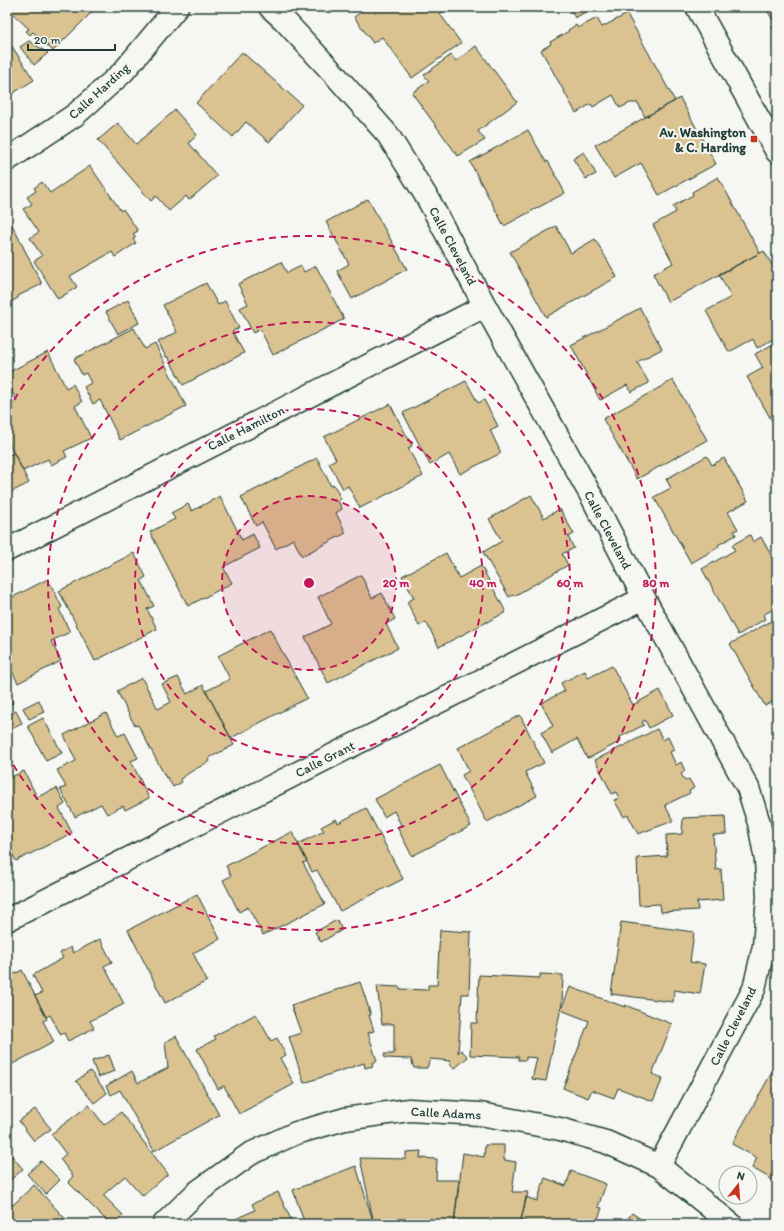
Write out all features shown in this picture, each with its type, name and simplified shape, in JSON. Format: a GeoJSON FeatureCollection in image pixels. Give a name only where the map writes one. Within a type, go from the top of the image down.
{"type":"FeatureCollection","features":[{"type":"Feature","properties":{"kind":"street","name":"Calle Harding"},"geometry":{"type":"LineString","coordinates":[[7,160],[75,115],[123,72],[177,7]]}},
{"type":"Feature","properties":{"kind":"street","name":"Calle Cleveland"},"geometry":{"type":"LineString","coordinates":[[270,7],[336,76],[388,136],[428,199],[485,306],[593,499],[644,598],[748,788],[759,823],[766,860],[768,897],[764,946],[754,988],[659,1166]]}},
{"type":"Feature","properties":{"kind":"street"},"geometry":{"type":"LineString","coordinates":[[697,7],[777,152]]}},
{"type":"Feature","properties":{"kind":"street","name":"Calle Hamilton"},"geometry":{"type":"LineString","coordinates":[[7,550],[485,306]]}},
{"type":"Feature","properties":{"kind":"street","name":"Calle Grant"},"geometry":{"type":"LineString","coordinates":[[7,920],[644,598]]}},
{"type":"Feature","properties":{"kind":"street","name":"Calle Adams"},"geometry":{"type":"LineString","coordinates":[[164,1224],[196,1192],[250,1154],[296,1133],[345,1119],[409,1110],[480,1114],[560,1129],[606,1142],[659,1166],[731,1224]]}},
{"type":"Feature","properties":{"kind":"building"},"geometry":{"type":"Polygon","coordinates":[[[12,7],[97,7],[53,51],[33,32],[30,35],[26,31],[29,29],[9,10],[12,7]]]}},
{"type":"Feature","properties":{"kind":"building"},"geometry":{"type":"Polygon","coordinates":[[[368,7],[381,7],[382,9],[385,7],[450,7],[440,14],[461,43],[412,78],[382,37],[373,43],[354,17],[368,7]]]}},
{"type":"Feature","properties":{"kind":"building"},"geometry":{"type":"Polygon","coordinates":[[[535,7],[549,7],[538,13],[535,7]]]}},
{"type":"Feature","properties":{"kind":"building"},"geometry":{"type":"Polygon","coordinates":[[[569,7],[594,7],[575,18],[569,7]]]}},
{"type":"Feature","properties":{"kind":"building"},"geometry":{"type":"Polygon","coordinates":[[[765,7],[777,7],[777,35],[772,27],[776,25],[765,7]]]}},
{"type":"Feature","properties":{"kind":"building"},"geometry":{"type":"Polygon","coordinates":[[[627,14],[675,101],[645,117],[638,103],[630,103],[620,108],[613,95],[593,107],[591,104],[576,113],[541,50],[551,44],[550,42],[576,25],[578,28],[597,18],[602,27],[627,14]]]}},
{"type":"Feature","properties":{"kind":"building"},"geometry":{"type":"Polygon","coordinates":[[[7,39],[34,80],[7,97],[7,39]]]}},
{"type":"Feature","properties":{"kind":"building"},"geometry":{"type":"Polygon","coordinates":[[[29,41],[48,53],[34,65],[20,47],[29,41]]]}},
{"type":"Feature","properties":{"kind":"building"},"geometry":{"type":"Polygon","coordinates":[[[476,46],[517,102],[478,131],[485,140],[458,156],[412,93],[429,81],[424,75],[451,55],[456,61],[476,46]]]}},
{"type":"Feature","properties":{"kind":"building"},"geometry":{"type":"Polygon","coordinates":[[[242,52],[302,105],[269,142],[246,122],[233,137],[196,103],[242,52]]]}},
{"type":"Feature","properties":{"kind":"building"},"geometry":{"type":"Polygon","coordinates":[[[680,98],[716,164],[659,195],[641,163],[614,178],[595,145],[680,98]]]}},
{"type":"Feature","properties":{"kind":"building"},"geometry":{"type":"Polygon","coordinates":[[[175,110],[197,135],[189,143],[217,176],[189,200],[186,196],[169,211],[156,196],[151,201],[98,140],[118,123],[136,144],[175,110]]]}},
{"type":"Feature","properties":{"kind":"building"},"geometry":{"type":"Polygon","coordinates":[[[528,130],[546,162],[548,161],[565,193],[504,226],[470,162],[528,130]]]}},
{"type":"Feature","properties":{"kind":"building"},"geometry":{"type":"Polygon","coordinates":[[[584,152],[596,174],[586,179],[573,159],[584,152]]]}},
{"type":"Feature","properties":{"kind":"building"},"geometry":{"type":"Polygon","coordinates":[[[90,166],[121,211],[123,209],[138,231],[133,234],[136,237],[133,239],[136,243],[115,257],[112,252],[70,276],[77,287],[58,299],[34,261],[42,256],[30,238],[39,232],[23,209],[32,204],[27,197],[36,191],[34,188],[42,182],[50,193],[90,166]]]}},
{"type":"Feature","properties":{"kind":"building"},"geometry":{"type":"Polygon","coordinates":[[[718,177],[760,253],[668,302],[653,274],[673,263],[653,225],[676,212],[673,206],[693,195],[692,192],[718,177]]]}},
{"type":"Feature","properties":{"kind":"building"},"geometry":{"type":"Polygon","coordinates":[[[368,199],[407,269],[352,299],[337,271],[349,264],[326,222],[368,199]]]}},
{"type":"Feature","properties":{"kind":"building"},"geometry":{"type":"Polygon","coordinates":[[[7,215],[42,284],[18,296],[18,298],[7,304],[7,215]]]}},
{"type":"Feature","properties":{"kind":"building"},"geometry":{"type":"Polygon","coordinates":[[[556,226],[571,253],[595,239],[617,277],[546,317],[510,252],[556,226]]]}},
{"type":"Feature","properties":{"kind":"building"},"geometry":{"type":"Polygon","coordinates":[[[764,251],[777,274],[777,337],[757,348],[753,339],[729,352],[706,311],[731,297],[719,274],[764,251]]]}},
{"type":"Feature","properties":{"kind":"building"},"geometry":{"type":"Polygon","coordinates":[[[281,262],[287,273],[301,266],[304,272],[316,266],[344,319],[273,355],[260,329],[253,333],[240,308],[248,304],[238,284],[281,262]]]}},
{"type":"Feature","properties":{"kind":"building"},"geometry":{"type":"Polygon","coordinates":[[[206,283],[218,305],[225,301],[239,328],[232,331],[244,353],[183,385],[158,342],[177,332],[163,305],[206,283]]]}},
{"type":"Feature","properties":{"kind":"building"},"geometry":{"type":"Polygon","coordinates":[[[128,300],[139,323],[118,334],[106,312],[128,300]]]}},
{"type":"Feature","properties":{"kind":"building"},"geometry":{"type":"Polygon","coordinates":[[[640,308],[662,349],[637,362],[649,383],[631,392],[627,385],[600,400],[571,345],[640,308]]]}},
{"type":"Feature","properties":{"kind":"building"},"geometry":{"type":"Polygon","coordinates":[[[134,328],[145,349],[155,344],[186,406],[120,440],[100,400],[93,404],[84,387],[91,383],[86,373],[82,375],[74,359],[134,328]]]}},
{"type":"Feature","properties":{"kind":"building"},"geometry":{"type":"Polygon","coordinates":[[[777,342],[776,428],[747,377],[763,368],[755,354],[777,342]]]}},
{"type":"Feature","properties":{"kind":"building"},"geometry":{"type":"Polygon","coordinates":[[[48,352],[66,388],[73,384],[82,402],[75,406],[91,438],[64,451],[67,457],[51,465],[48,459],[23,471],[7,440],[9,436],[7,432],[7,406],[17,401],[7,381],[7,373],[48,352]]]}},
{"type":"Feature","properties":{"kind":"building"},"geometry":{"type":"Polygon","coordinates":[[[673,380],[707,440],[637,479],[603,419],[673,380]]]}},
{"type":"Feature","properties":{"kind":"building"},"geometry":{"type":"Polygon","coordinates":[[[466,381],[478,403],[484,400],[498,426],[490,430],[501,453],[460,474],[449,454],[430,465],[403,413],[466,381]]]}},
{"type":"Feature","properties":{"kind":"building"},"geometry":{"type":"Polygon","coordinates":[[[390,404],[412,446],[408,448],[423,476],[360,508],[348,486],[343,489],[329,463],[336,459],[324,437],[390,404]]]}},
{"type":"Feature","properties":{"kind":"building"},"geometry":{"type":"Polygon","coordinates":[[[14,453],[29,483],[7,494],[7,456],[14,453]]]}},
{"type":"Feature","properties":{"kind":"building"},"geometry":{"type":"Polygon","coordinates":[[[707,456],[712,465],[724,458],[748,501],[728,512],[738,529],[734,531],[736,535],[718,545],[719,547],[691,563],[654,497],[671,488],[666,479],[707,456]]]}},
{"type":"Feature","properties":{"kind":"building"},"geometry":{"type":"Polygon","coordinates":[[[317,458],[331,486],[334,485],[341,499],[338,501],[342,509],[336,513],[346,533],[302,556],[293,539],[276,549],[262,522],[256,526],[241,497],[317,458]]]}},
{"type":"Feature","properties":{"kind":"building"},"geometry":{"type":"Polygon","coordinates":[[[777,462],[777,474],[772,465],[777,462]]]}},
{"type":"Feature","properties":{"kind":"building"},"geometry":{"type":"Polygon","coordinates":[[[531,495],[544,518],[560,509],[574,534],[568,537],[574,548],[562,554],[568,565],[514,596],[509,597],[483,552],[502,541],[489,519],[531,495]]]}},
{"type":"Feature","properties":{"kind":"building"},"geometry":{"type":"Polygon","coordinates":[[[220,496],[242,540],[253,534],[260,548],[223,567],[232,583],[188,606],[150,532],[175,519],[171,513],[188,504],[192,511],[220,496]]]}},
{"type":"Feature","properties":{"kind":"building"},"geometry":{"type":"Polygon","coordinates":[[[750,535],[753,542],[761,537],[777,566],[777,607],[763,615],[765,619],[738,635],[702,569],[735,550],[732,545],[750,535]]]}},
{"type":"Feature","properties":{"kind":"building"},"geometry":{"type":"Polygon","coordinates":[[[134,553],[146,577],[141,580],[154,606],[147,609],[157,629],[95,661],[59,591],[134,553]]]}},
{"type":"Feature","properties":{"kind":"building"},"geometry":{"type":"Polygon","coordinates":[[[446,553],[459,578],[481,566],[506,612],[439,647],[426,622],[419,626],[407,602],[414,598],[402,576],[446,553]]]}},
{"type":"Feature","properties":{"kind":"building"},"geometry":{"type":"Polygon","coordinates":[[[361,575],[372,598],[382,593],[395,619],[386,624],[398,648],[328,683],[305,637],[331,624],[318,597],[361,575]]]}},
{"type":"Feature","properties":{"kind":"building"},"geometry":{"type":"Polygon","coordinates":[[[48,579],[62,607],[59,609],[70,632],[51,641],[61,661],[18,683],[7,661],[7,600],[48,579]]]}},
{"type":"Feature","properties":{"kind":"building"},"geometry":{"type":"Polygon","coordinates":[[[777,618],[777,699],[765,706],[730,644],[777,618]]]}},
{"type":"Feature","properties":{"kind":"building"},"geometry":{"type":"Polygon","coordinates":[[[270,629],[307,698],[231,738],[206,691],[230,679],[218,656],[270,629]]]}},
{"type":"Feature","properties":{"kind":"building"},"geometry":{"type":"Polygon","coordinates":[[[612,666],[633,705],[660,690],[673,715],[649,728],[645,720],[642,722],[644,725],[618,738],[621,741],[591,757],[587,758],[577,739],[552,753],[541,733],[553,726],[541,703],[565,691],[561,683],[585,671],[588,678],[612,666]]]}},
{"type":"Feature","properties":{"kind":"building"},"geometry":{"type":"Polygon","coordinates":[[[178,677],[187,694],[203,685],[234,745],[209,758],[210,761],[180,779],[182,782],[173,787],[167,777],[166,778],[138,725],[135,726],[117,691],[142,678],[158,709],[171,702],[162,684],[178,677]]]}},
{"type":"Feature","properties":{"kind":"building"},"geometry":{"type":"Polygon","coordinates":[[[7,691],[13,703],[7,706],[7,691]]]}},
{"type":"Feature","properties":{"kind":"building"},"geometry":{"type":"Polygon","coordinates":[[[39,700],[44,712],[29,719],[23,708],[39,700]]]}},
{"type":"Feature","properties":{"kind":"building"},"geometry":{"type":"Polygon","coordinates":[[[16,711],[22,723],[8,730],[7,716],[16,711]]]}},
{"type":"Feature","properties":{"kind":"building"},"geometry":{"type":"Polygon","coordinates":[[[106,713],[118,736],[125,733],[138,758],[131,761],[149,798],[125,810],[123,806],[107,814],[101,804],[75,817],[60,789],[66,787],[57,770],[76,761],[64,735],[106,713]]]}},
{"type":"Feature","properties":{"kind":"building"},"geometry":{"type":"Polygon","coordinates":[[[520,715],[544,763],[525,772],[537,796],[487,822],[462,775],[469,771],[458,748],[520,715]]]}},
{"type":"Feature","properties":{"kind":"building"},"geometry":{"type":"Polygon","coordinates":[[[43,718],[62,753],[46,761],[28,726],[43,718]]]}},
{"type":"Feature","properties":{"kind":"building"},"geometry":{"type":"Polygon","coordinates":[[[657,729],[663,740],[668,737],[674,750],[670,752],[676,765],[681,762],[685,771],[681,774],[685,781],[689,779],[694,788],[689,791],[690,793],[665,805],[673,821],[638,834],[628,815],[624,817],[614,800],[619,798],[616,792],[612,794],[595,760],[657,729]]]}},
{"type":"Feature","properties":{"kind":"building"},"geometry":{"type":"Polygon","coordinates":[[[440,765],[471,826],[412,856],[397,827],[401,825],[394,811],[384,817],[375,799],[440,765]]]}},
{"type":"Feature","properties":{"kind":"building"},"geometry":{"type":"Polygon","coordinates":[[[24,771],[37,797],[57,788],[65,804],[59,808],[72,833],[16,861],[7,844],[7,779],[24,771]]]}},
{"type":"Feature","properties":{"kind":"building"},"geometry":{"type":"Polygon","coordinates":[[[366,808],[403,879],[340,911],[317,870],[312,872],[298,844],[324,831],[321,827],[336,819],[338,823],[366,808]]]}},
{"type":"Feature","properties":{"kind":"building"},"geometry":{"type":"Polygon","coordinates":[[[725,816],[726,834],[713,835],[716,870],[721,869],[723,900],[697,902],[698,910],[661,912],[660,904],[639,905],[637,858],[667,856],[666,835],[682,834],[683,818],[725,816]]]}},
{"type":"Feature","properties":{"kind":"building"},"geometry":{"type":"Polygon","coordinates":[[[292,832],[307,861],[303,863],[325,904],[263,935],[248,907],[239,912],[223,880],[231,876],[226,866],[292,832]]]}},
{"type":"Feature","properties":{"kind":"building"},"geometry":{"type":"Polygon","coordinates":[[[197,894],[220,939],[193,953],[207,981],[165,1003],[128,930],[197,894]]]}},
{"type":"Feature","properties":{"kind":"building"},"geometry":{"type":"Polygon","coordinates":[[[337,920],[342,930],[321,942],[315,932],[337,920]]]}},
{"type":"Feature","properties":{"kind":"building"},"geometry":{"type":"Polygon","coordinates":[[[621,922],[694,932],[690,962],[705,964],[700,994],[674,990],[673,1002],[611,994],[621,922]]]}},
{"type":"Feature","properties":{"kind":"building"},"geometry":{"type":"Polygon","coordinates":[[[440,930],[471,932],[469,994],[462,994],[458,1053],[461,1050],[468,1057],[454,1069],[449,1063],[451,1061],[430,1059],[427,1068],[414,1068],[411,1059],[385,1058],[384,1054],[394,1054],[394,1024],[382,1024],[377,986],[428,990],[428,985],[437,985],[440,930]]]}},
{"type":"Feature","properties":{"kind":"building"},"geometry":{"type":"Polygon","coordinates":[[[100,939],[112,962],[104,966],[124,1004],[90,1021],[94,1028],[68,1041],[64,1033],[61,1035],[50,1015],[46,1017],[35,996],[42,993],[33,975],[63,958],[60,953],[71,947],[73,953],[100,939]]]}},
{"type":"Feature","properties":{"kind":"building"},"geometry":{"type":"Polygon","coordinates":[[[22,970],[47,1019],[43,1021],[54,1042],[7,1067],[7,978],[22,970]]]}},
{"type":"Feature","properties":{"kind":"building"},"geometry":{"type":"Polygon","coordinates":[[[540,974],[563,975],[562,1003],[546,1081],[532,1079],[537,1058],[526,1057],[526,1060],[518,1060],[519,1057],[470,1055],[471,1023],[477,1023],[479,975],[540,978],[540,974]]]}},
{"type":"Feature","properties":{"kind":"building"},"geometry":{"type":"Polygon","coordinates":[[[360,982],[371,1015],[369,1015],[374,1031],[368,1033],[377,1061],[372,1063],[373,1066],[365,1068],[364,1063],[304,1083],[289,1037],[301,1033],[291,1005],[360,982]]]}},
{"type":"Feature","properties":{"kind":"building"},"geometry":{"type":"Polygon","coordinates":[[[570,987],[625,1007],[625,1005],[672,1024],[652,1074],[663,1078],[653,1101],[618,1088],[614,1098],[592,1090],[588,1098],[563,1088],[589,1021],[561,1010],[570,987]]]}},
{"type":"Feature","properties":{"kind":"building"},"geometry":{"type":"Polygon","coordinates":[[[256,1014],[271,1041],[277,1038],[286,1055],[280,1058],[294,1084],[239,1114],[224,1086],[218,1089],[197,1049],[216,1039],[214,1036],[256,1014]]]}},
{"type":"Feature","properties":{"kind":"building"},"geometry":{"type":"Polygon","coordinates":[[[176,1036],[219,1115],[154,1151],[120,1090],[111,1095],[106,1086],[132,1071],[138,1083],[168,1068],[165,1042],[176,1036]]]}},
{"type":"Feature","properties":{"kind":"building"},"geometry":{"type":"Polygon","coordinates":[[[109,1055],[115,1071],[98,1077],[92,1061],[109,1055]]]}},
{"type":"Feature","properties":{"kind":"building"},"geometry":{"type":"Polygon","coordinates":[[[777,1063],[777,1178],[775,1181],[758,1171],[758,1165],[754,1165],[757,1158],[732,1144],[777,1063]]]}},
{"type":"Feature","properties":{"kind":"building"},"geometry":{"type":"Polygon","coordinates":[[[90,1071],[107,1093],[94,1103],[76,1081],[90,1071]]]}},
{"type":"Feature","properties":{"kind":"building"},"geometry":{"type":"Polygon","coordinates":[[[89,1105],[104,1125],[121,1112],[168,1174],[143,1196],[125,1176],[103,1195],[123,1215],[115,1224],[110,1224],[68,1182],[73,1176],[60,1159],[66,1154],[51,1134],[89,1105]]]}},
{"type":"Feature","properties":{"kind":"building"},"geometry":{"type":"Polygon","coordinates":[[[35,1109],[51,1129],[34,1141],[19,1121],[35,1109]]]}},
{"type":"Feature","properties":{"kind":"building"},"geometry":{"type":"Polygon","coordinates":[[[485,1145],[504,1145],[504,1160],[516,1162],[512,1192],[528,1192],[520,1224],[454,1224],[463,1153],[484,1157],[485,1145]]]}},
{"type":"Feature","properties":{"kind":"building"},"geometry":{"type":"Polygon","coordinates":[[[421,1151],[420,1158],[437,1159],[436,1180],[459,1180],[454,1222],[437,1224],[374,1224],[360,1158],[406,1159],[406,1152],[421,1151]]]}},
{"type":"Feature","properties":{"kind":"building"},"geometry":{"type":"Polygon","coordinates":[[[12,1156],[23,1169],[7,1183],[7,1158],[8,1159],[12,1156]]]}},
{"type":"Feature","properties":{"kind":"building"},"geometry":{"type":"Polygon","coordinates":[[[41,1161],[60,1180],[46,1194],[27,1174],[41,1161]]]}},
{"type":"Feature","properties":{"kind":"building"},"geometry":{"type":"Polygon","coordinates":[[[356,1166],[374,1224],[305,1224],[293,1190],[356,1166]]]}},
{"type":"Feature","properties":{"kind":"building"},"geometry":{"type":"Polygon","coordinates":[[[571,1171],[606,1184],[598,1207],[602,1208],[596,1224],[527,1224],[527,1222],[521,1220],[526,1197],[537,1201],[545,1178],[566,1186],[571,1171]]]}},
{"type":"Feature","properties":{"kind":"building"},"geometry":{"type":"Polygon","coordinates":[[[34,1185],[70,1224],[7,1224],[7,1199],[13,1205],[34,1185]]]}},
{"type":"Feature","properties":{"kind":"building"},"geometry":{"type":"Polygon","coordinates":[[[278,1192],[293,1224],[225,1224],[255,1210],[252,1204],[278,1192]]]}},
{"type":"Feature","properties":{"kind":"building"},"geometry":{"type":"Polygon","coordinates":[[[632,1213],[648,1224],[624,1224],[632,1213]]]}},
{"type":"Feature","properties":{"kind":"place","name":"Av. Washington & C. Harding"},"geometry":{"type":"Point","coordinates":[754,139]}}]}
